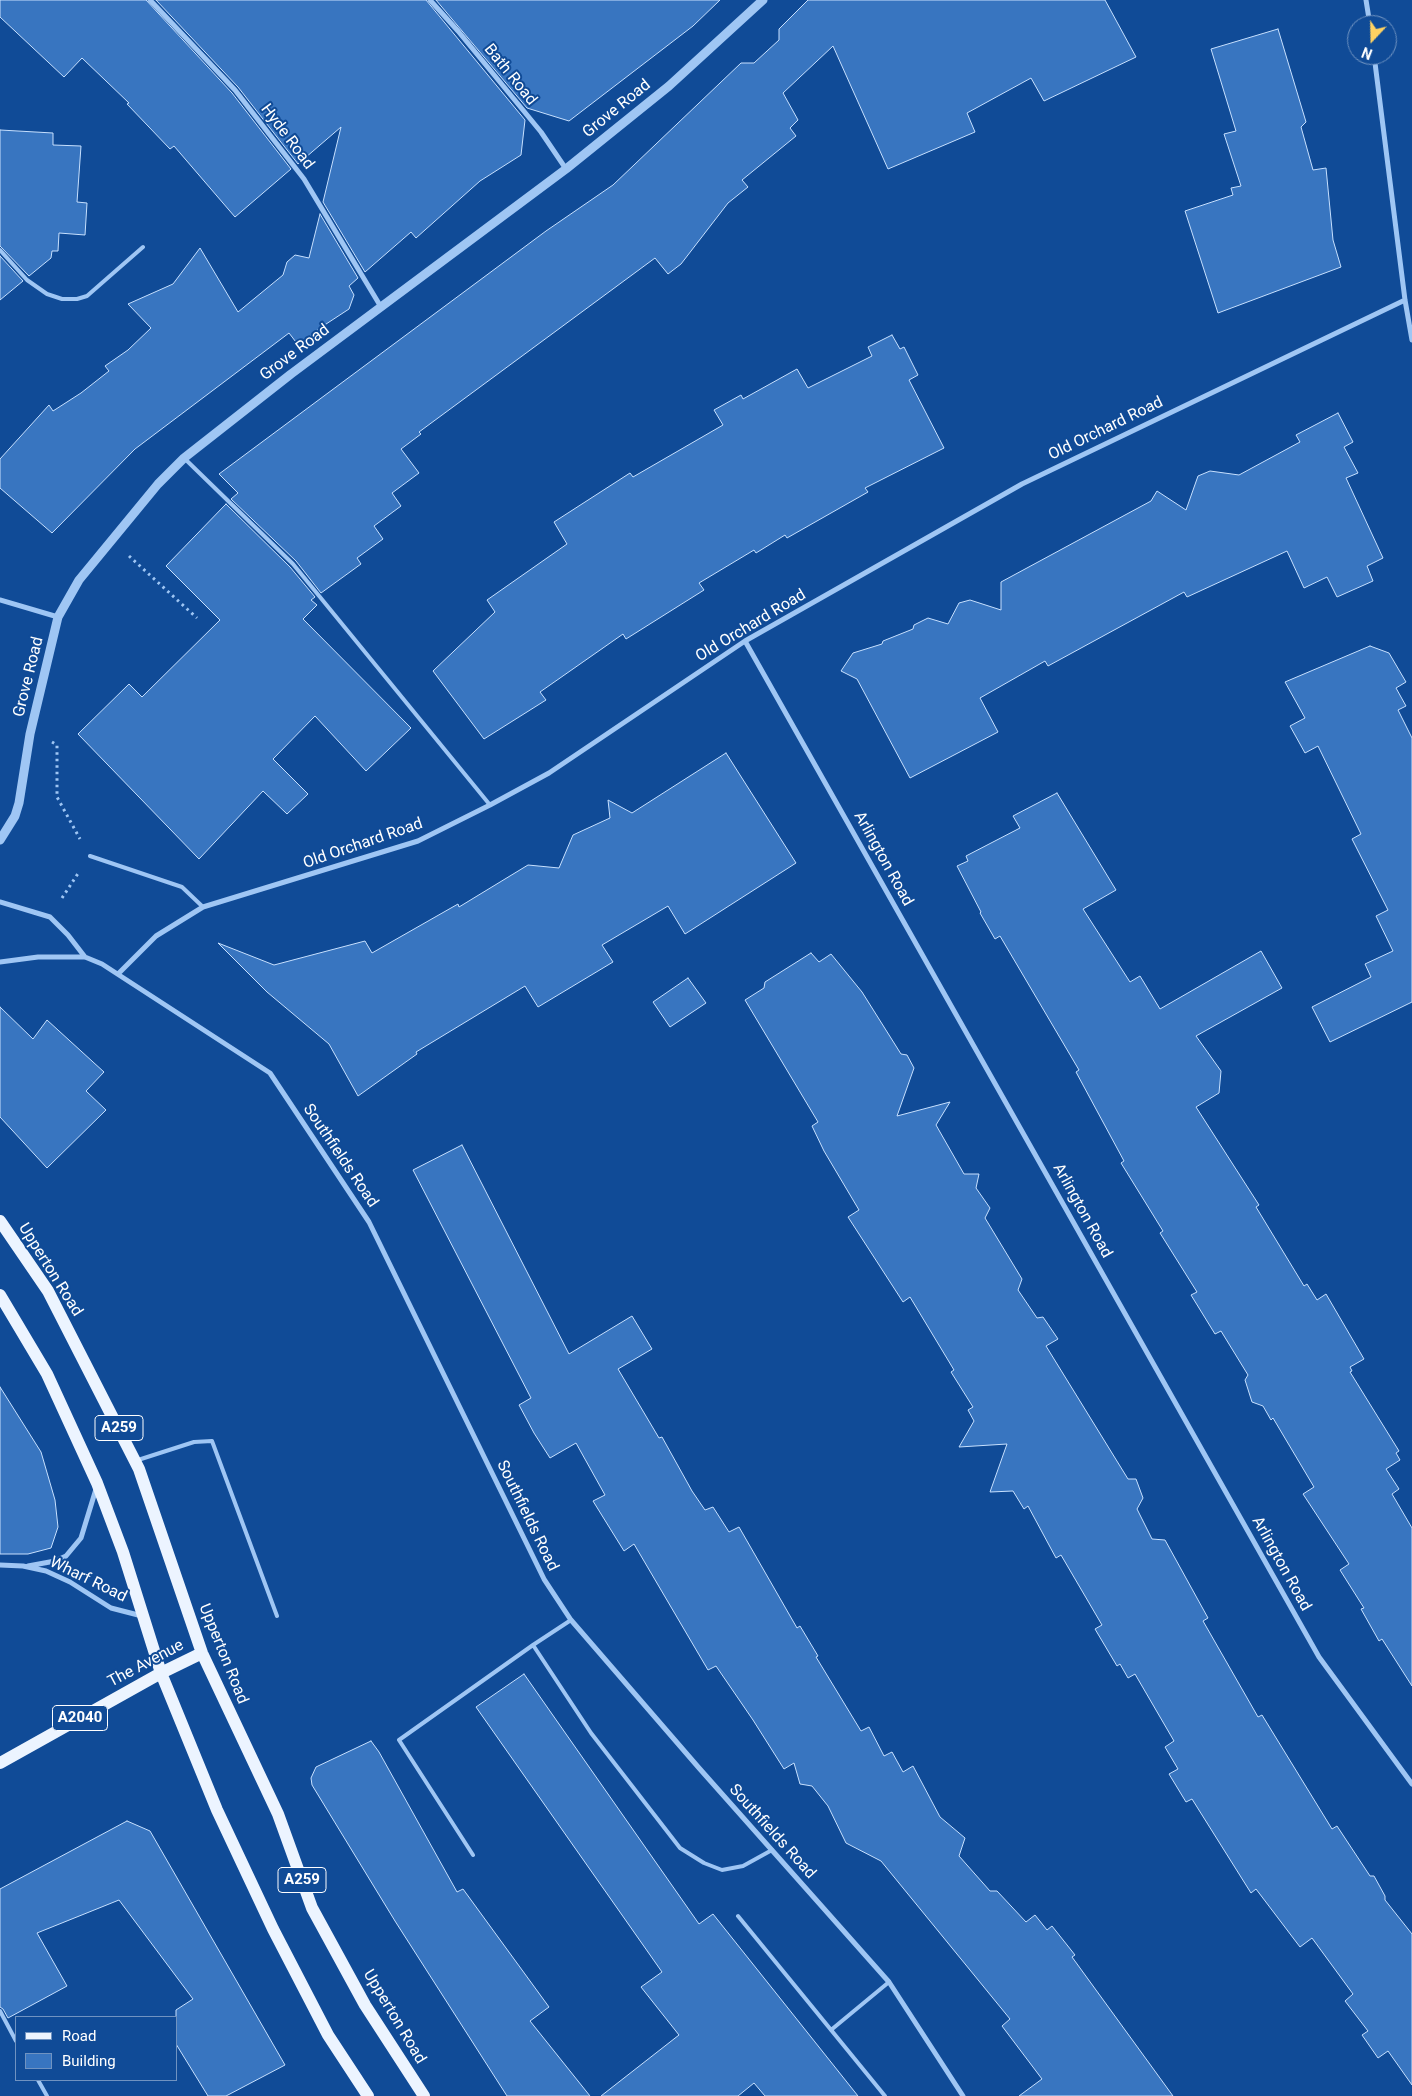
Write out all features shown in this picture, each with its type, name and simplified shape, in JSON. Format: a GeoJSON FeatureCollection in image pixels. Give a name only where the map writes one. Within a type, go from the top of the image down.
{"type":"FeatureCollection","features":[{"type":"Feature","properties":{"kind":"main road","name":"Upperton Road"},"geometry":{"type":"LineString","coordinates":[[0,1221],[48,1291],[135,1461],[202,1653],[278,1814],[312,1908],[366,2005],[424,2096]]}},
{"type":"Feature","properties":{"kind":"main road","name":"A259"},"geometry":{"type":"LineString","coordinates":[[0,1295],[47,1374],[97,1483],[123,1552],[161,1673],[217,1810],[272,1929],[328,2035],[368,2096]]}},
{"type":"Feature","properties":{"kind":"main road","name":"The Avenue"},"geometry":{"type":"LineString","coordinates":[[0,1764],[161,1673],[202,1653]]}},
{"type":"Feature","properties":{"kind":"street","name":"Hyde Road"},"geometry":{"type":"LineString","coordinates":[[150,0],[235,90],[304,179],[381,307]]}},
{"type":"Feature","properties":{"kind":"street","name":"Bath Road"},"geometry":{"type":"LineString","coordinates":[[430,0],[541,132],[566,169]]}},
{"type":"Feature","properties":{"kind":"street","name":"Grove Road"},"geometry":{"type":"LineString","coordinates":[[0,840],[15,816],[19,803],[30,734],[58,617],[79,580],[158,484],[184,458],[291,374],[566,169],[669,86],[763,0]]}},
{"type":"Feature","properties":{"kind":"street"},"geometry":{"type":"LineString","coordinates":[[1366,0],[1368,15]]}},
{"type":"Feature","properties":{"kind":"street"},"geometry":{"type":"LineString","coordinates":[[1375,65],[1405,300],[1412,340]]}},
{"type":"Feature","properties":{"kind":"street","name":"Old Orchard Road"},"geometry":{"type":"LineString","coordinates":[[118,974],[156,936],[203,908],[418,841],[490,804],[549,773],[745,641],[1022,484],[1405,300]]}},
{"type":"Feature","properties":{"kind":"street"},"geometry":{"type":"LineString","coordinates":[[0,600],[58,617]]}},
{"type":"Feature","properties":{"kind":"street","name":"Arlington Road"},"geometry":{"type":"LineString","coordinates":[[745,641],[1319,1657],[1412,1784]]}},
{"type":"Feature","properties":{"kind":"street","name":"Southfields Road"},"geometry":{"type":"LineString","coordinates":[[0,902],[50,917],[68,934],[85,957]]}},
{"type":"Feature","properties":{"kind":"street","name":"Southfields Road"},"geometry":{"type":"LineString","coordinates":[[0,962],[38,957],[85,957],[102,964],[270,1072],[369,1222],[544,1579],[572,1620],[889,1982],[964,2096]]}},
{"type":"Feature","properties":{"kind":"street","name":"Wharf Road"},"geometry":{"type":"LineString","coordinates":[[23,1566],[55,1561],[66,1556],[81,1538],[89,1518],[97,1483]]}},
{"type":"Feature","properties":{"kind":"street","name":"Wharf Road"},"geometry":{"type":"LineString","coordinates":[[0,1564],[46,1571],[70,1582],[110,1608],[142,1616]]}},
{"type":"Feature","properties":{"kind":"lane"},"geometry":{"type":"LineString","coordinates":[[0,250],[27,280],[47,294],[62,299],[77,300],[87,296],[143,247]]}},
{"type":"Feature","properties":{"kind":"lane"},"geometry":{"type":"LineString","coordinates":[[184,458],[293,564],[490,804]]}},
{"type":"Feature","properties":{"kind":"lane"},"geometry":{"type":"LineString","coordinates":[[90,856],[182,887],[203,908]]}},
{"type":"Feature","properties":{"kind":"lane"},"geometry":{"type":"LineString","coordinates":[[135,1461],[194,1442],[212,1441],[277,1616]]}},
{"type":"Feature","properties":{"kind":"lane"},"geometry":{"type":"LineString","coordinates":[[473,1855],[399,1740],[572,1620]]}},
{"type":"Feature","properties":{"kind":"lane"},"geometry":{"type":"LineString","coordinates":[[533,1646],[591,1733],[680,1848],[704,1863],[722,1870],[743,1866],[772,1850]]}},
{"type":"Feature","properties":{"kind":"lane"},"geometry":{"type":"LineString","coordinates":[[738,1916],[885,2096]]}},
{"type":"Feature","properties":{"kind":"lane"},"geometry":{"type":"LineString","coordinates":[[831,2030],[889,1982]]}},
{"type":"Feature","properties":{"kind":"lane"},"geometry":{"type":"LineString","coordinates":[[0,2011],[15,2039]]}},
{"type":"Feature","properties":{"kind":"lane"},"geometry":{"type":"LineString","coordinates":[[39,2081],[47,2096]]}},
{"type":"Feature","properties":{"kind":"path"},"geometry":{"type":"LineString","coordinates":[[112,540],[197,618]]}},
{"type":"Feature","properties":{"kind":"path"},"geometry":{"type":"LineString","coordinates":[[30,734],[57,745],[57,797],[90,856]]}},
{"type":"Feature","properties":{"kind":"building"},"geometry":{"type":"Polygon","coordinates":[[[0,0],[146,0],[232,93],[291,169],[235,217],[174,146],[170,149],[127,104],[129,103],[82,58],[64,77],[0,17],[0,0]]]}},
{"type":"Feature","properties":{"kind":"building"},"geometry":{"type":"Polygon","coordinates":[[[156,0],[426,0],[525,120],[521,155],[480,181],[416,238],[411,232],[365,272],[323,202],[341,127],[298,164],[238,87],[156,0]]]}},
{"type":"Feature","properties":{"kind":"building"},"geometry":{"type":"Polygon","coordinates":[[[436,0],[720,0],[693,26],[569,121],[527,108],[436,0]]]}},
{"type":"Feature","properties":{"kind":"building"},"geometry":{"type":"Polygon","coordinates":[[[808,0],[1105,0],[1136,57],[1044,101],[1031,78],[967,113],[975,132],[888,169],[833,46],[783,93],[798,120],[790,128],[796,136],[742,180],[748,187],[728,203],[681,264],[668,274],[655,258],[419,432],[421,434],[401,449],[419,473],[392,493],[401,506],[374,526],[383,539],[357,558],[361,564],[321,593],[296,561],[231,499],[238,493],[219,474],[546,231],[613,185],[741,63],[754,63],[779,40],[779,29],[808,0]]]}},
{"type":"Feature","properties":{"kind":"building"},"geometry":{"type":"Polygon","coordinates":[[[1278,29],[1306,122],[1301,127],[1313,170],[1326,168],[1333,240],[1341,267],[1218,313],[1185,211],[1233,195],[1231,188],[1241,186],[1224,134],[1236,131],[1211,49],[1278,29]]]}},
{"type":"Feature","properties":{"kind":"building"},"geometry":{"type":"Polygon","coordinates":[[[0,130],[53,133],[53,145],[81,146],[77,202],[87,203],[85,235],[59,233],[58,251],[52,251],[51,258],[29,276],[0,246],[0,130]]]}},
{"type":"Feature","properties":{"kind":"building"},"geometry":{"type":"Polygon","coordinates":[[[320,214],[358,278],[349,286],[354,295],[349,309],[320,328],[299,346],[289,333],[135,449],[52,533],[0,488],[0,459],[49,405],[53,411],[81,393],[109,371],[105,366],[128,350],[151,328],[128,304],[173,284],[200,248],[238,312],[283,275],[287,262],[295,255],[309,258],[320,214]]]}},
{"type":"Feature","properties":{"kind":"building"},"geometry":{"type":"Polygon","coordinates":[[[0,256],[23,281],[0,300],[0,256]]]}},
{"type":"Feature","properties":{"kind":"building"},"geometry":{"type":"Polygon","coordinates":[[[892,335],[900,349],[904,347],[918,375],[909,380],[944,448],[865,488],[868,492],[787,538],[785,535],[756,553],[754,550],[699,583],[704,590],[626,639],[623,634],[540,692],[546,700],[484,739],[433,671],[495,612],[487,600],[567,544],[554,522],[630,473],[633,477],[723,425],[714,410],[741,395],[743,399],[797,369],[808,388],[872,356],[868,347],[892,335]]]}},
{"type":"Feature","properties":{"kind":"building"},"geometry":{"type":"Polygon","coordinates":[[[1338,413],[1353,442],[1344,447],[1358,473],[1346,478],[1383,558],[1367,566],[1373,581],[1337,597],[1327,577],[1304,588],[1287,551],[1187,597],[1184,592],[1048,666],[1045,661],[980,698],[998,732],[910,778],[857,679],[841,671],[853,653],[882,644],[883,641],[913,629],[914,625],[928,618],[948,624],[959,603],[970,600],[1001,610],[1001,582],[1151,501],[1157,491],[1186,510],[1198,476],[1210,471],[1239,475],[1300,442],[1296,435],[1338,413]]]}},
{"type":"Feature","properties":{"kind":"building"},"geometry":{"type":"Polygon","coordinates":[[[226,504],[290,567],[315,597],[311,600],[317,605],[303,619],[411,728],[366,771],[315,716],[273,759],[308,794],[287,814],[263,791],[199,859],[78,734],[129,684],[142,697],[220,620],[166,566],[226,504]]]}},
{"type":"Feature","properties":{"kind":"building"},"geometry":{"type":"Polygon","coordinates":[[[1370,646],[1389,653],[1406,682],[1396,688],[1406,706],[1398,710],[1412,738],[1412,1002],[1330,1042],[1312,1007],[1371,977],[1365,964],[1393,951],[1376,916],[1388,910],[1352,839],[1361,834],[1318,746],[1305,753],[1290,726],[1305,718],[1285,682],[1370,646]]]}},
{"type":"Feature","properties":{"kind":"building"},"geometry":{"type":"Polygon","coordinates":[[[726,753],[796,863],[685,934],[668,906],[602,945],[613,962],[538,1007],[525,986],[416,1052],[417,1054],[358,1096],[329,1044],[267,992],[218,943],[274,965],[365,941],[372,953],[458,904],[459,907],[528,865],[559,868],[573,835],[610,818],[608,800],[632,813],[726,753]]]}},
{"type":"Feature","properties":{"kind":"building"},"geometry":{"type":"Polygon","coordinates":[[[1057,793],[1116,890],[1083,909],[1130,982],[1140,976],[1160,1009],[1261,951],[1282,988],[1196,1036],[1221,1071],[1219,1093],[1196,1107],[1259,1205],[1256,1207],[1304,1286],[1307,1284],[1317,1300],[1326,1294],[1364,1359],[1350,1367],[1352,1371],[1350,1372],[1399,1451],[1396,1453],[1400,1460],[1386,1469],[1399,1489],[1392,1494],[1412,1528],[1412,1686],[1382,1639],[1379,1641],[1361,1609],[1364,1608],[1340,1570],[1349,1564],[1303,1494],[1314,1487],[1273,1418],[1271,1420],[1263,1406],[1252,1402],[1245,1380],[1248,1375],[1221,1331],[1215,1334],[1191,1295],[1197,1292],[1160,1233],[1163,1231],[1121,1163],[1124,1161],[1076,1072],[1079,1070],[1000,936],[995,939],[957,866],[968,861],[966,856],[1020,828],[1013,816],[1057,793]]]}},
{"type":"Feature","properties":{"kind":"building"},"geometry":{"type":"Polygon","coordinates":[[[811,953],[819,962],[831,954],[862,992],[901,1054],[907,1055],[914,1068],[897,1116],[950,1102],[936,1125],[964,1174],[979,1174],[976,1188],[990,1208],[985,1218],[1022,1279],[1018,1290],[1037,1318],[1043,1317],[1058,1339],[1046,1346],[1128,1479],[1136,1479],[1143,1498],[1137,1509],[1152,1539],[1165,1540],[1208,1618],[1203,1621],[1258,1717],[1262,1715],[1332,1829],[1337,1826],[1370,1876],[1374,1876],[1385,1896],[1385,1900],[1412,1934],[1412,2085],[1388,2051],[1378,2058],[1362,2035],[1368,2031],[1345,2001],[1353,1994],[1312,1938],[1300,1947],[1256,1889],[1251,1893],[1192,1799],[1186,1802],[1169,1774],[1178,1769],[1165,1747],[1174,1741],[1135,1674],[1128,1678],[1120,1664],[1117,1666],[1095,1629],[1102,1625],[1061,1555],[1056,1558],[1028,1506],[1024,1509],[1013,1491],[990,1492],[1007,1444],[959,1447],[974,1421],[968,1410],[973,1407],[951,1372],[954,1370],[910,1297],[903,1302],[848,1217],[859,1210],[824,1151],[812,1126],[818,1122],[745,1000],[764,988],[765,982],[811,953]]]}},
{"type":"Feature","properties":{"kind":"building"},"geometry":{"type":"Polygon","coordinates":[[[688,978],[706,1003],[670,1027],[653,1002],[688,978]]]}},
{"type":"Feature","properties":{"kind":"building"},"geometry":{"type":"Polygon","coordinates":[[[0,1007],[33,1039],[47,1020],[104,1072],[86,1091],[106,1110],[47,1168],[0,1117],[0,1007]]]}},
{"type":"Feature","properties":{"kind":"building"},"geometry":{"type":"Polygon","coordinates":[[[462,1145],[569,1354],[632,1316],[652,1349],[618,1369],[659,1438],[662,1437],[692,1491],[705,1510],[713,1507],[729,1532],[739,1527],[797,1628],[800,1626],[818,1656],[816,1657],[861,1731],[869,1727],[884,1756],[892,1752],[903,1772],[913,1766],[940,1817],[965,1838],[959,1856],[990,1891],[997,1891],[1026,1922],[1035,1915],[1047,1930],[1052,1926],[1075,1955],[1072,1957],[1173,2096],[1019,2096],[1042,2079],[1002,2026],[1010,2019],[881,1861],[846,1843],[828,1806],[812,1786],[800,1784],[794,1763],[784,1769],[716,1666],[708,1670],[634,1544],[624,1551],[593,1501],[605,1495],[576,1443],[550,1458],[534,1433],[519,1405],[531,1398],[413,1170],[462,1145]]]}},
{"type":"Feature","properties":{"kind":"building"},"geometry":{"type":"Polygon","coordinates":[[[0,1387],[41,1452],[55,1500],[58,1527],[51,1548],[28,1554],[0,1554],[0,1387]]]}},
{"type":"Feature","properties":{"kind":"building"},"geometry":{"type":"Polygon","coordinates":[[[524,1674],[699,1924],[713,1914],[858,2096],[765,2096],[754,2083],[738,2096],[601,2096],[679,2035],[641,1987],[662,1972],[476,1707],[524,1674]]]}},
{"type":"Feature","properties":{"kind":"building"},"geometry":{"type":"Polygon","coordinates":[[[371,1741],[379,1752],[457,1892],[463,1889],[549,2007],[530,2021],[590,2096],[507,2096],[395,1921],[312,1785],[311,1778],[316,1767],[371,1741]]]}},
{"type":"Feature","properties":{"kind":"building"},"geometry":{"type":"Polygon","coordinates":[[[127,1821],[150,1831],[285,2065],[226,2096],[208,2096],[178,2047],[178,2016],[176,2016],[176,2010],[193,1999],[119,1900],[37,1933],[67,1986],[8,2018],[0,2007],[0,1889],[127,1821]]]}}]}
